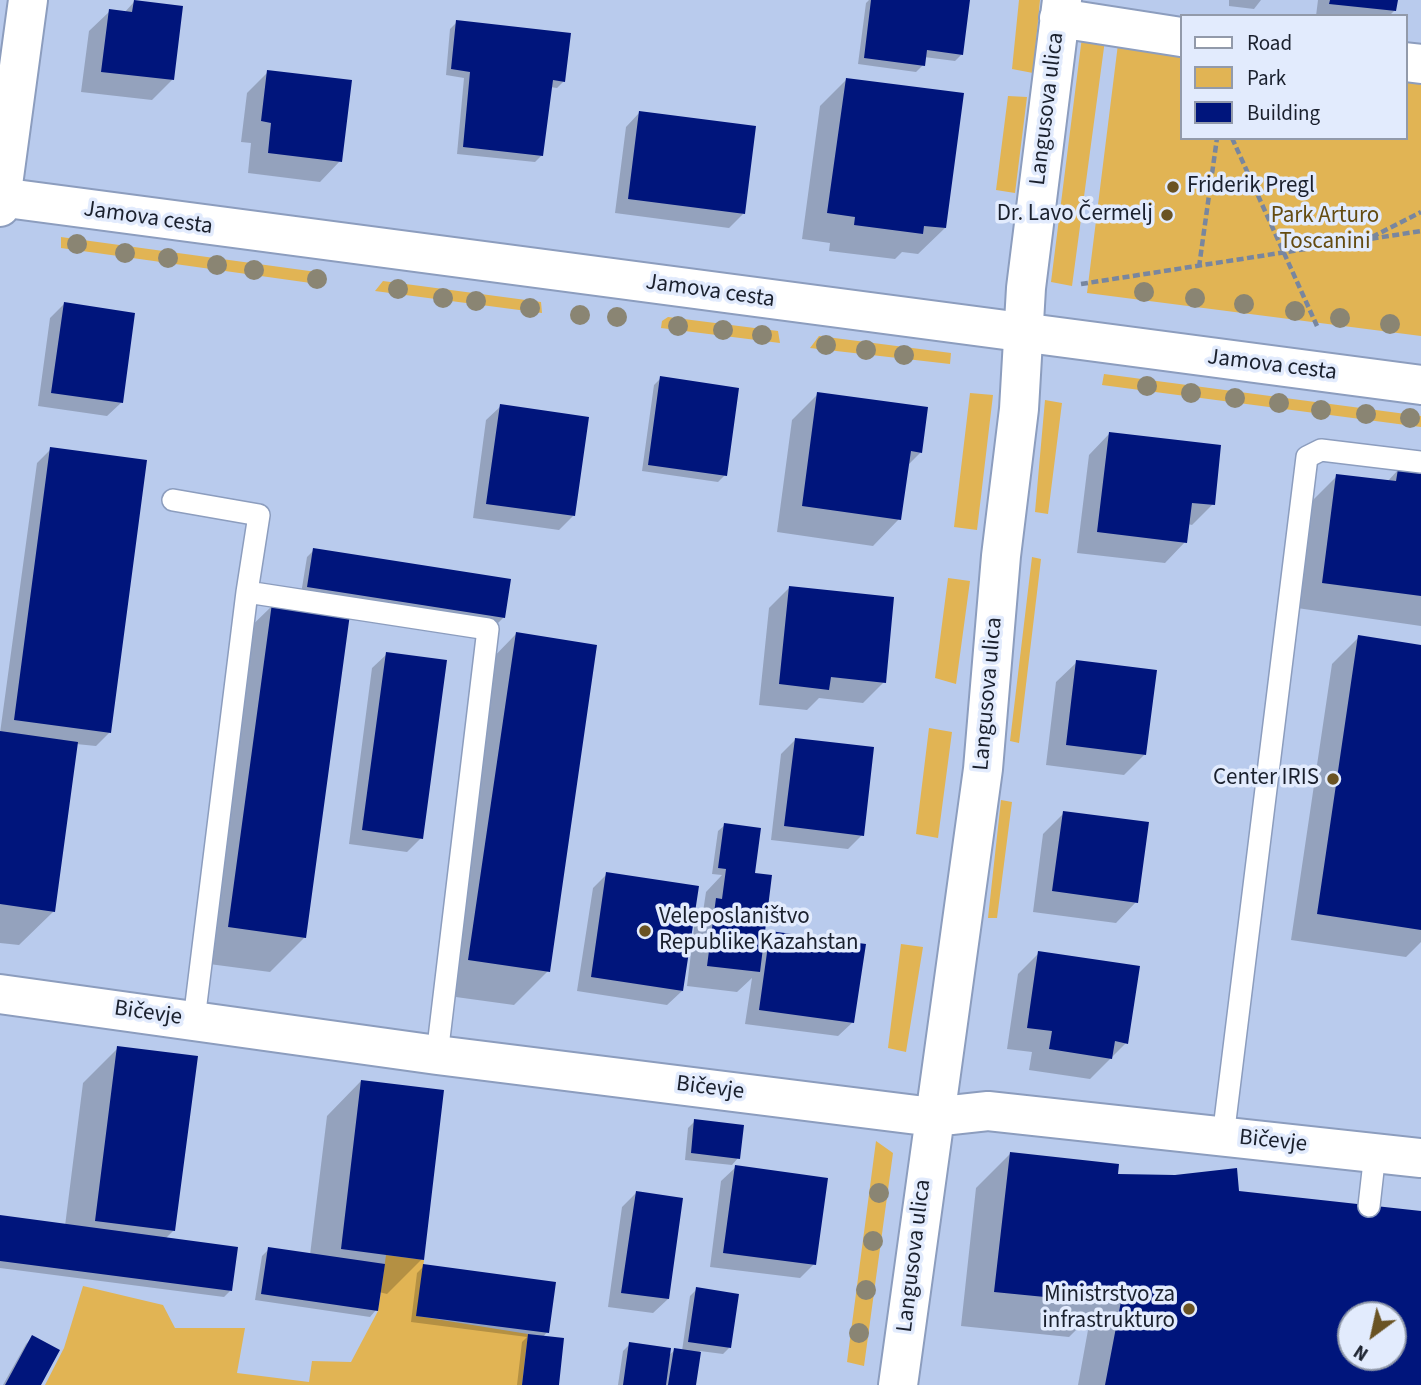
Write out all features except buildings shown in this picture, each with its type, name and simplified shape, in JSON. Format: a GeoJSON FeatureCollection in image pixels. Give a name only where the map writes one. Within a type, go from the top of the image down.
{"type":"FeatureCollection","features":[{"type":"Feature","properties":{"kind":"street"},"geometry":{"type":"LineString","coordinates":[[0,200],[10,68],[29,0]]}},
{"type":"Feature","properties":{"kind":"street"},"geometry":{"type":"LineString","coordinates":[[1060,9],[1180,37]]}},
{"type":"Feature","properties":{"kind":"street","name":"Langusova ulica"},"geometry":{"type":"LineString","coordinates":[[898,1385],[983,769],[1001,556],[1019,409],[1023,333],[1060,9]]}},
{"type":"Feature","properties":{"kind":"street","name":"Jamova cesta"},"geometry":{"type":"LineString","coordinates":[[0,200],[1421,385]]}},
{"type":"Feature","properties":{"kind":"street","name":"Bičevje"},"geometry":{"type":"LineString","coordinates":[[0,994],[437,1055],[933,1117],[988,1111],[1421,1158]]}},
{"type":"Feature","properties":{"kind":"lane"},"geometry":{"type":"LineString","coordinates":[[1223,1137],[1307,457],[1321,450],[1421,462]]}},
{"type":"Feature","properties":{"kind":"lane"},"geometry":{"type":"LineString","coordinates":[[173,500],[259,515],[194,1020]]}},
{"type":"Feature","properties":{"kind":"lane"},"geometry":{"type":"LineString","coordinates":[[247,592],[488,629],[437,1055]]}},
{"type":"Feature","properties":{"kind":"lane"},"geometry":{"type":"LineString","coordinates":[[1369,1206],[1375,1153]]}},
{"type":"Feature","properties":{"kind":"path"},"geometry":{"type":"LineString","coordinates":[[1199,267],[1217,140]]}},
{"type":"Feature","properties":{"kind":"path"},"geometry":{"type":"LineString","coordinates":[[1233,140],[1317,327]]}},
{"type":"Feature","properties":{"kind":"path"},"geometry":{"type":"LineString","coordinates":[[1364,240],[1421,212]]}},
{"type":"Feature","properties":{"kind":"path"},"geometry":{"type":"LineString","coordinates":[[1081,284],[1421,231]]}},
{"type":"Feature","properties":{"kind":"green space"},"geometry":{"type":"Polygon","coordinates":[[[1019,0],[1040,0],[1033,73],[1012,69],[1019,0]]]}},
{"type":"Feature","properties":{"kind":"green space","name":"Park Arturo Toscanini"},"geometry":{"type":"Polygon","coordinates":[[[1119,36],[1180,44],[1180,140],[1407,140],[1407,73],[1421,75],[1421,336],[1087,293],[1119,36]]]}},
{"type":"Feature","properties":{"kind":"green space"},"geometry":{"type":"Polygon","coordinates":[[[1082,37],[1105,40],[1072,286],[1051,282],[1082,37]]]}},
{"type":"Feature","properties":{"kind":"green space"},"geometry":{"type":"Polygon","coordinates":[[[1008,96],[1027,97],[1015,193],[996,190],[1008,96]]]}},
{"type":"Feature","properties":{"kind":"green space"},"geometry":{"type":"Polygon","coordinates":[[[61,237],[324,273],[325,285],[61,248],[61,237]]]}},
{"type":"Feature","properties":{"kind":"green space"},"geometry":{"type":"Polygon","coordinates":[[[383,281],[541,302],[542,313],[375,291],[383,281]]]}},
{"type":"Feature","properties":{"kind":"green space"},"geometry":{"type":"Polygon","coordinates":[[[668,317],[778,331],[780,343],[661,328],[662,321],[668,317]]]}},
{"type":"Feature","properties":{"kind":"green space"},"geometry":{"type":"Polygon","coordinates":[[[819,336],[951,353],[950,364],[810,348],[819,336]]]}},
{"type":"Feature","properties":{"kind":"green space"},"geometry":{"type":"Polygon","coordinates":[[[1104,374],[1421,416],[1421,427],[1102,385],[1104,374]]]}},
{"type":"Feature","properties":{"kind":"green space"},"geometry":{"type":"Polygon","coordinates":[[[970,393],[993,395],[977,530],[954,527],[970,393]]]}},
{"type":"Feature","properties":{"kind":"green space"},"geometry":{"type":"Polygon","coordinates":[[[1045,400],[1062,403],[1048,514],[1035,512],[1045,400]]]}},
{"type":"Feature","properties":{"kind":"green space"},"geometry":{"type":"Polygon","coordinates":[[[1032,557],[1041,559],[1019,743],[1010,741],[1032,557]]]}},
{"type":"Feature","properties":{"kind":"green space"},"geometry":{"type":"Polygon","coordinates":[[[948,578],[970,581],[956,684],[935,678],[948,578]]]}},
{"type":"Feature","properties":{"kind":"green space"},"geometry":{"type":"Polygon","coordinates":[[[929,728],[952,732],[938,838],[916,834],[929,728]]]}},
{"type":"Feature","properties":{"kind":"green space"},"geometry":{"type":"Polygon","coordinates":[[[1001,800],[1012,802],[997,918],[988,918],[1001,800]]]}},
{"type":"Feature","properties":{"kind":"green space"},"geometry":{"type":"Polygon","coordinates":[[[901,944],[923,947],[906,1052],[888,1048],[901,944]]]}},
{"type":"Feature","properties":{"kind":"green space"},"geometry":{"type":"Polygon","coordinates":[[[876,1141],[893,1153],[864,1366],[847,1362],[876,1141]]]}},
{"type":"Feature","properties":{"kind":"green space"},"geometry":{"type":"Polygon","coordinates":[[[386,1255],[424,1260],[417,1316],[528,1334],[522,1385],[45,1385],[64,1348],[83,1286],[163,1305],[175,1328],[245,1328],[237,1373],[309,1382],[312,1361],[351,1362],[378,1311],[386,1255]]]}},
{"type":"Feature","properties":{"kind":"place","name":"Friderik Pregl"},"geometry":{"type":"Point","coordinates":[1173,187]}},
{"type":"Feature","properties":{"kind":"place","name":"Dr. Lavo Čermelj"},"geometry":{"type":"Point","coordinates":[1167,215]}},
{"type":"Feature","properties":{"kind":"place","name":"Center IRIS"},"geometry":{"type":"Point","coordinates":[1333,779]}},
{"type":"Feature","properties":{"kind":"place","name":"Veleposlaništvo Republike Kazahstan"},"geometry":{"type":"Point","coordinates":[645,931]}},
{"type":"Feature","properties":{"kind":"place","name":"Ministrstvo za infrastrukturo"},"geometry":{"type":"Point","coordinates":[1189,1309]}}]}
